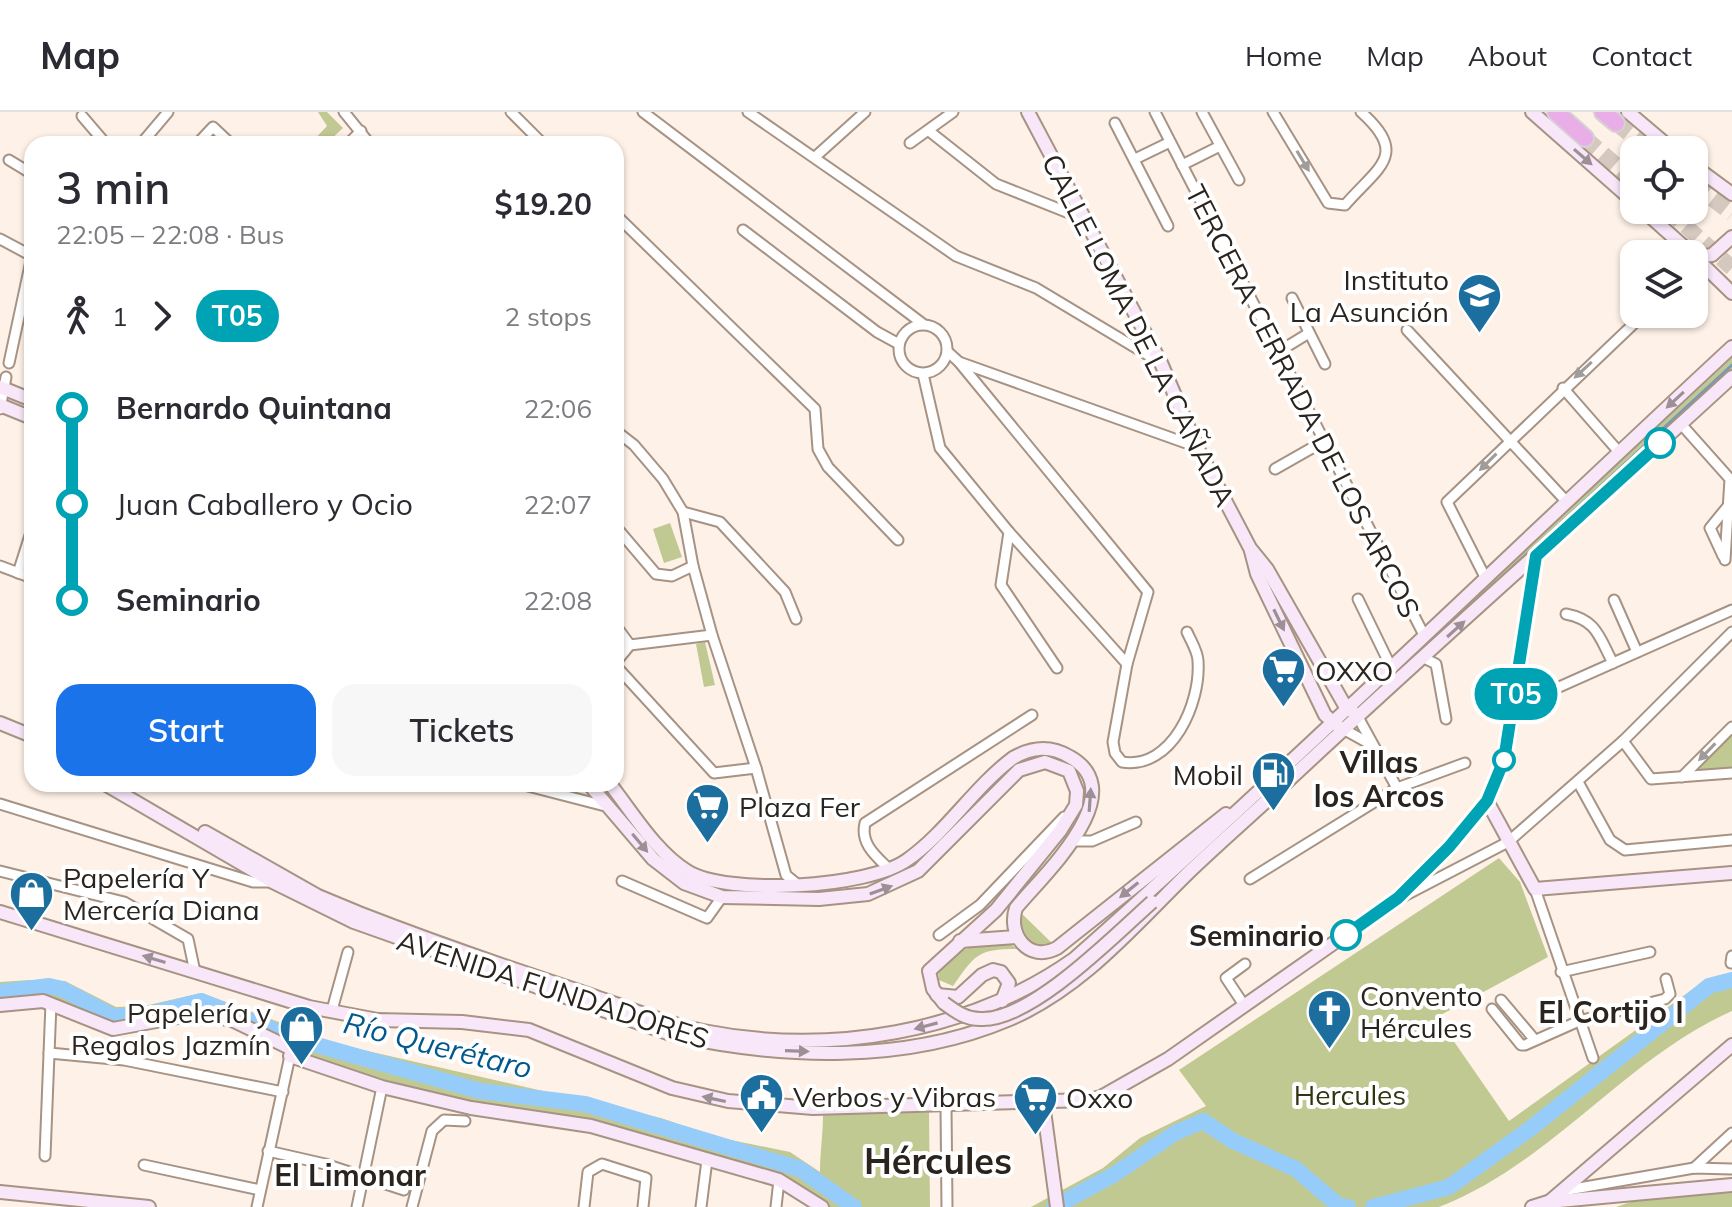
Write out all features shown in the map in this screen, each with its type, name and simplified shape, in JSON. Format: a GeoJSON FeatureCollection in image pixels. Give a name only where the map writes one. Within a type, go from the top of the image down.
{"type":"FeatureCollection","features":[{"type":"Feature","properties":{"kind":"highway"},"geometry":{"type":"LineString","coordinates":[[1556,112],[1585,138]]}},
{"type":"Feature","properties":{"kind":"street"},"geometry":{"type":"LineString","coordinates":[[148,136],[168,112]]}},
{"type":"Feature","properties":{"kind":"street"},"geometry":{"type":"LineString","coordinates":[[344,112],[364,136]]}},
{"type":"Feature","properties":{"kind":"street"},"geometry":{"type":"LineString","coordinates":[[511,112],[535,136]]}},
{"type":"Feature","properties":{"kind":"street"},"geometry":{"type":"LineString","coordinates":[[643,112],[923,324],[944,336],[948,352],[1148,592],[1127,664],[1113,742],[1115,753],[1122,762],[1135,764],[1150,759],[1183,728],[1196,695],[1198,659],[1187,632]]}},
{"type":"Feature","properties":{"kind":"street"},"geometry":{"type":"LineString","coordinates":[[748,112],[956,256],[1036,288],[1161,363]]}},
{"type":"Feature","properties":{"kind":"street"},"geometry":{"type":"LineString","coordinates":[[815,157],[865,112]]}},
{"type":"Feature","properties":{"kind":"street"},"geometry":{"type":"LineString","coordinates":[[910,143],[953,112]]}},
{"type":"Feature","properties":{"kind":"street","name":"CALLE LOMA DE LA CAÑADA"},"geometry":{"type":"LineString","coordinates":[[1028,112],[1161,363],[1197,447],[1250,548],[1267,569],[1349,708],[1348,724],[1325,715],[1257,574],[1250,548]]}},
{"type":"Feature","properties":{"kind":"street","name":"TERCERA CERRADA DE LOS ARCOS"},"geometry":{"type":"LineString","coordinates":[[1155,112],[1425,637]]}},
{"type":"Feature","properties":{"kind":"street","name":"TERCERA CERRADA DE LOS ARCOS"},"geometry":{"type":"LineString","coordinates":[[1202,112],[1239,180]]}},
{"type":"Feature","properties":{"kind":"street"},"geometry":{"type":"LineString","coordinates":[[1273,112],[1328,203],[1336,206],[1345,205],[1386,158],[1389,145],[1382,131],[1361,112]]}},
{"type":"Feature","properties":{"kind":"street"},"geometry":{"type":"LineString","coordinates":[[1532,112],[1620,190]]}},
{"type":"Feature","properties":{"kind":"street"},"geometry":{"type":"LineString","coordinates":[[82,116],[99,136]]}},
{"type":"Feature","properties":{"kind":"street"},"geometry":{"type":"LineString","coordinates":[[1615,116],[1649,136]]}},
{"type":"Feature","properties":{"kind":"street"},"geometry":{"type":"LineString","coordinates":[[1115,123],[1168,226]]}},
{"type":"Feature","properties":{"kind":"street"},"geometry":{"type":"LineString","coordinates":[[205,136],[213,127],[223,136]]}},
{"type":"Feature","properties":{"kind":"street"},"geometry":{"type":"LineString","coordinates":[[356,136],[361,131]]}},
{"type":"Feature","properties":{"kind":"street"},"geometry":{"type":"LineString","coordinates":[[929,131],[996,184],[1084,219]]}},
{"type":"Feature","properties":{"kind":"street"},"geometry":{"type":"LineString","coordinates":[[1135,159],[1170,142]]}},
{"type":"Feature","properties":{"kind":"street","name":"TERCERA CERRADA DE LOS ARCOS"},"geometry":{"type":"LineString","coordinates":[[1182,165],[1220,146]]}},
{"type":"Feature","properties":{"kind":"street"},"geometry":{"type":"LineString","coordinates":[[9,160],[24,169]]}},
{"type":"Feature","properties":{"kind":"street"},"geometry":{"type":"LineString","coordinates":[[1708,176],[1732,194]]}},
{"type":"Feature","properties":{"kind":"street"},"geometry":{"type":"LineString","coordinates":[[624,223],[815,409],[818,449],[828,467],[898,540]]}},
{"type":"Feature","properties":{"kind":"street"},"geometry":{"type":"LineString","coordinates":[[1658,224],[1675,240]]}},
{"type":"Feature","properties":{"kind":"street"},"geometry":{"type":"LineString","coordinates":[[743,230],[877,332],[899,344]]}},
{"type":"Feature","properties":{"kind":"street"},"geometry":{"type":"LineString","coordinates":[[1708,256],[1732,237]]}},
{"type":"Feature","properties":{"kind":"street"},"geometry":{"type":"LineString","coordinates":[[0,239],[24,252]]}},
{"type":"Feature","properties":{"kind":"street"},"geometry":{"type":"LineString","coordinates":[[1708,271],[1732,293]]}},
{"type":"Feature","properties":{"kind":"street"},"geometry":{"type":"LineString","coordinates":[[9,363],[24,293]]}},
{"type":"Feature","properties":{"kind":"street"},"geometry":{"type":"LineString","coordinates":[[1292,298],[1325,364]]}},
{"type":"Feature","properties":{"kind":"street"},"geometry":{"type":"LineString","coordinates":[[923,324],[912,327],[899,344],[900,358],[909,370],[923,374],[934,371],[944,363],[948,352]]}},
{"type":"Feature","properties":{"kind":"street"},"geometry":{"type":"LineString","coordinates":[[1485,577],[1447,502],[1629,328]]}},
{"type":"Feature","properties":{"kind":"street"},"geometry":{"type":"LineString","coordinates":[[1407,330],[1565,500]]}},
{"type":"Feature","properties":{"kind":"street"},"geometry":{"type":"LineString","coordinates":[[1278,352],[1309,333]]}},
{"type":"Feature","properties":{"kind":"street","name":"AVENIDA FUNDADORES"},"geometry":{"type":"LineString","coordinates":[[120,792],[354,922],[673,1035],[740,1047],[858,1052],[913,1046],[960,1035],[1032,1009],[1084,975],[1348,724],[1349,708],[1523,539],[1732,347]]}},
{"type":"Feature","properties":{"kind":"street"},"geometry":{"type":"LineString","coordinates":[[959,362],[1197,447]]}},
{"type":"Feature","properties":{"kind":"street"},"geometry":{"type":"LineString","coordinates":[[923,374],[940,448],[1009,532],[1127,664]]}},
{"type":"Feature","properties":{"kind":"street"},"geometry":{"type":"LineString","coordinates":[[1348,724],[1399,682],[1732,377]]}},
{"type":"Feature","properties":{"kind":"street"},"geometry":{"type":"LineString","coordinates":[[24,396],[3,384],[0,406],[24,415]]}},
{"type":"Feature","properties":{"kind":"street"},"geometry":{"type":"LineString","coordinates":[[1563,388],[1619,452]]}},
{"type":"Feature","properties":{"kind":"street"},"geometry":{"type":"LineString","coordinates":[[1681,424],[1730,479],[1725,560],[1710,528],[1728,506]]}},
{"type":"Feature","properties":{"kind":"street"},"geometry":{"type":"LineString","coordinates":[[624,437],[663,479],[683,512],[693,566],[712,635],[756,768],[786,875],[814,896]]}},
{"type":"Feature","properties":{"kind":"street"},"geometry":{"type":"LineString","coordinates":[[1275,469],[1326,440]]}},
{"type":"Feature","properties":{"kind":"street"},"geometry":{"type":"LineString","coordinates":[[1631,440],[1647,455]]}},
{"type":"Feature","properties":{"kind":"street"},"geometry":{"type":"LineString","coordinates":[[683,512],[720,522],[785,592],[796,619]]}},
{"type":"Feature","properties":{"kind":"street"},"geometry":{"type":"LineString","coordinates":[[1009,532],[1001,585],[1057,668]]}},
{"type":"Feature","properties":{"kind":"street"},"geometry":{"type":"LineString","coordinates":[[624,536],[656,574],[672,576],[693,566]]}},
{"type":"Feature","properties":{"kind":"street"},"geometry":{"type":"LineString","coordinates":[[1398,898],[1449,847],[1487,801],[1504,760],[1536,556],[1523,539]]}},
{"type":"Feature","properties":{"kind":"street"},"geometry":{"type":"LineString","coordinates":[[18,573],[24,554]]}},
{"type":"Feature","properties":{"kind":"street"},"geometry":{"type":"LineString","coordinates":[[0,566],[24,575]]}},
{"type":"Feature","properties":{"kind":"street"},"geometry":{"type":"LineString","coordinates":[[1358,599],[1390,670],[1399,682]]}},
{"type":"Feature","properties":{"kind":"street"},"geometry":{"type":"LineString","coordinates":[[1614,600],[1637,652]]}},
{"type":"Feature","properties":{"kind":"street"},"geometry":{"type":"LineString","coordinates":[[1514,707],[1732,610]]}},
{"type":"Feature","properties":{"kind":"street"},"geometry":{"type":"LineString","coordinates":[[1566,614],[1584,617],[1593,625],[1613,663]]}},
{"type":"Feature","properties":{"kind":"street"},"geometry":{"type":"LineString","coordinates":[[0,912],[309,1007],[378,1020],[462,1022],[529,1030],[672,1088],[728,1101],[813,1108],[1043,1103],[1101,1097],[1168,1059],[1398,898],[1508,842],[1623,741],[1732,632]]}},
{"type":"Feature","properties":{"kind":"street"},"geometry":{"type":"LineString","coordinates":[[624,652],[630,645],[712,635]]}},
{"type":"Feature","properties":{"kind":"street"},"geometry":{"type":"LineString","coordinates":[[624,637],[630,645]]}},
{"type":"Feature","properties":{"kind":"street"},"geometry":{"type":"LineString","coordinates":[[1424,658],[1436,664],[1446,719]]}},
{"type":"Feature","properties":{"kind":"street"},"geometry":{"type":"LineString","coordinates":[[624,668],[714,773],[756,768]]}},
{"type":"Feature","properties":{"kind":"street"},"geometry":{"type":"LineString","coordinates":[[890,870],[868,845],[864,835],[865,823],[1032,715]]}},
{"type":"Feature","properties":{"kind":"street"},"geometry":{"type":"LineString","coordinates":[[0,723],[24,733]]}},
{"type":"Feature","properties":{"kind":"street"},"geometry":{"type":"LineString","coordinates":[[1348,724],[1372,745],[1397,788]]}},
{"type":"Feature","properties":{"kind":"street"},"geometry":{"type":"LineString","coordinates":[[1348,724],[1372,745]]}},
{"type":"Feature","properties":{"kind":"street","name":"AVENIDA FUNDADORES"},"geometry":{"type":"LineString","coordinates":[[135,792],[276,878],[405,931],[638,1013],[706,1031],[765,1038],[854,1038],[913,1029],[1001,1002],[1044,980],[1074,959],[1295,760],[1348,724]]}},
{"type":"Feature","properties":{"kind":"street"},"geometry":{"type":"LineString","coordinates":[[1682,777],[1732,727]]}},
{"type":"Feature","properties":{"kind":"street"},"geometry":{"type":"LineString","coordinates":[[0,732],[24,741]]}},
{"type":"Feature","properties":{"kind":"street"},"geometry":{"type":"LineString","coordinates":[[1623,741],[1651,779],[1732,773]]}},
{"type":"Feature","properties":{"kind":"street"},"geometry":{"type":"LineString","coordinates":[[616,792],[662,851],[688,872],[726,883],[820,884],[864,879],[890,870],[925,845],[1004,765],[1027,750],[1044,748],[1061,751],[1076,760],[1086,773],[1092,789],[1092,805],[1087,821],[1016,908],[1012,921],[1016,937],[1025,948],[1041,952],[1057,948],[1295,760]]}},
{"type":"Feature","properties":{"kind":"street"},"geometry":{"type":"LineString","coordinates":[[596,792],[668,873],[704,892],[722,897],[787,898],[868,894],[918,871],[1019,770],[1045,762],[1069,771],[1077,791],[1076,805],[1060,831],[996,910],[929,971],[930,984],[940,999],[967,1018],[982,1019],[1012,1011],[1066,979],[1185,876]]}},
{"type":"Feature","properties":{"kind":"street"},"geometry":{"type":"LineString","coordinates":[[1250,879],[1397,788],[1465,763]]}},
{"type":"Feature","properties":{"kind":"street"},"geometry":{"type":"LineString","coordinates":[[1578,782],[1610,840],[1625,850],[1732,840]]}},
{"type":"Feature","properties":{"kind":"street"},"geometry":{"type":"LineString","coordinates":[[551,792],[609,807]]}},
{"type":"Feature","properties":{"kind":"street"},"geometry":{"type":"LineString","coordinates":[[1487,801],[1535,889],[1593,1058]]}},
{"type":"Feature","properties":{"kind":"street"},"geometry":{"type":"LineString","coordinates":[[0,804],[240,878],[276,878]]}},
{"type":"Feature","properties":{"kind":"street"},"geometry":{"type":"LineString","coordinates":[[939,935],[980,905],[1076,805]]}},
{"type":"Feature","properties":{"kind":"street"},"geometry":{"type":"LineString","coordinates":[[1072,841],[1092,841],[1136,822]]}},
{"type":"Feature","properties":{"kind":"street"},"geometry":{"type":"LineString","coordinates":[[0,871],[124,902],[188,939],[195,972]]}},
{"type":"Feature","properties":{"kind":"street"},"geometry":{"type":"LineString","coordinates":[[1535,889],[1732,873]]}},
{"type":"Feature","properties":{"kind":"street"},"geometry":{"type":"LineString","coordinates":[[622,881],[707,918],[722,897]]}},
{"type":"Feature","properties":{"kind":"street"},"geometry":{"type":"LineString","coordinates":[[783,883],[793,889],[787,898]]}},
{"type":"Feature","properties":{"kind":"street"},"geometry":{"type":"LineString","coordinates":[[814,896],[809,888],[820,884]]}},
{"type":"Feature","properties":{"kind":"street"},"geometry":{"type":"LineString","coordinates":[[996,910],[996,923],[1005,927],[1012,921]]}},
{"type":"Feature","properties":{"kind":"street"},"geometry":{"type":"LineString","coordinates":[[960,941],[1016,937]]}},
{"type":"Feature","properties":{"kind":"street"},"geometry":{"type":"LineString","coordinates":[[332,1010],[348,952]]}},
{"type":"Feature","properties":{"kind":"street"},"geometry":{"type":"LineString","coordinates":[[1561,972],[1650,952]]}},
{"type":"Feature","properties":{"kind":"street"},"geometry":{"type":"LineString","coordinates":[[1731,963],[1732,956]]}},
{"type":"Feature","properties":{"kind":"street"},"geometry":{"type":"LineString","coordinates":[[1244,1005],[1226,978],[1245,964]]}},
{"type":"Feature","properties":{"kind":"street"},"geometry":{"type":"LineString","coordinates":[[940,999],[958,997],[982,975],[993,970],[1001,972],[1009,983],[1001,1002]]}},
{"type":"Feature","properties":{"kind":"street"},"geometry":{"type":"LineString","coordinates":[[1492,1009],[1521,1045],[1579,1021],[1665,999],[1670,994],[1666,979]]}},
{"type":"Feature","properties":{"kind":"street"},"geometry":{"type":"LineString","coordinates":[[0,1005],[34,1000],[51,1003],[113,1029],[189,1015],[230,1019],[382,1087],[471,1108],[591,1126],[779,1180],[822,1207]]}},
{"type":"Feature","properties":{"kind":"street"},"geometry":{"type":"LineString","coordinates":[[1501,1000],[1534,1039]]}},
{"type":"Feature","properties":{"kind":"street"},"geometry":{"type":"LineString","coordinates":[[45,1156],[51,1003]]}},
{"type":"Feature","properties":{"kind":"street"},"geometry":{"type":"LineString","coordinates":[[257,1207],[292,1049],[309,1007]]}},
{"type":"Feature","properties":{"kind":"street"},"geometry":{"type":"LineString","coordinates":[[1546,1204],[1732,1045]]}},
{"type":"Feature","properties":{"kind":"street"},"geometry":{"type":"LineString","coordinates":[[49,1053],[124,1060],[283,1092]]}},
{"type":"Feature","properties":{"kind":"street"},"geometry":{"type":"LineString","coordinates":[[357,1207],[382,1087]]}},
{"type":"Feature","properties":{"kind":"street"},"geometry":{"type":"LineString","coordinates":[[1043,1103],[1056,1203]]}},
{"type":"Feature","properties":{"kind":"street"},"geometry":{"type":"LineString","coordinates":[[946,1106],[947,1207]]}},
{"type":"Feature","properties":{"kind":"street"},"geometry":{"type":"LineString","coordinates":[[412,1207],[432,1131],[444,1120],[465,1121]]}},
{"type":"Feature","properties":{"kind":"street"},"geometry":{"type":"LineString","coordinates":[[1694,1168],[1732,1133]]}},
{"type":"Feature","properties":{"kind":"street"},"geometry":{"type":"LineString","coordinates":[[268,1151],[364,1176],[404,1190]]}},
{"type":"Feature","properties":{"kind":"street"},"geometry":{"type":"LineString","coordinates":[[701,1207],[707,1160]]}},
{"type":"Feature","properties":{"kind":"street"},"geometry":{"type":"LineString","coordinates":[[584,1207],[588,1172],[602,1164],[646,1178],[643,1207]]}},
{"type":"Feature","properties":{"kind":"street"},"geometry":{"type":"LineString","coordinates":[[144,1165],[260,1190]]}},
{"type":"Feature","properties":{"kind":"street"},"geometry":{"type":"LineString","coordinates":[[1559,1192],[1694,1168],[1732,1169]]}},
{"type":"Feature","properties":{"kind":"street"},"geometry":{"type":"LineString","coordinates":[[776,1207],[779,1180]]}},
{"type":"Feature","properties":{"kind":"street"},"geometry":{"type":"LineString","coordinates":[[1532,1207],[1732,1185]]}},
{"type":"Feature","properties":{"kind":"street"},"geometry":{"type":"LineString","coordinates":[[0,1192],[149,1207]]}},
{"type":"Feature","properties":{"kind":"street"},"geometry":{"type":"LineString","coordinates":[[1596,1207],[1637,1194]]}},
{"type":"Feature","properties":{"kind":"green space"},"geometry":{"type":"Polygon","coordinates":[[[318,112],[327,112],[343,128],[334,136],[318,136],[327,126],[318,112]]]}},
{"type":"Feature","properties":{"kind":"green space"},"geometry":{"type":"Polygon","coordinates":[[[1732,358],[1732,374],[1367,708],[1359,704],[1732,358]]]}},
{"type":"Feature","properties":{"kind":"green space"},"geometry":{"type":"Polygon","coordinates":[[[670,523],[682,557],[664,563],[653,529],[670,523]]]}},
{"type":"Feature","properties":{"kind":"green space"},"geometry":{"type":"Polygon","coordinates":[[[705,642],[715,685],[704,687],[696,644],[705,642]]]}},
{"type":"Feature","properties":{"kind":"green space"},"geometry":{"type":"Polygon","coordinates":[[[1732,727],[1732,773],[1682,777],[1732,727]]]}},
{"type":"Feature","properties":{"kind":"green space","name":"Hercules"},"geometry":{"type":"Polygon","coordinates":[[[1499,858],[1520,882],[1548,957],[1437,1017],[1509,1121],[1693,989],[1732,972],[1732,1011],[1693,1031],[1656,1056],[1517,1165],[1439,1207],[1031,1207],[1103,1168],[1140,1138],[1206,1106],[1179,1070],[1499,858]]]}},
{"type":"Feature","properties":{"kind":"green space"},"geometry":{"type":"Polygon","coordinates":[[[1016,908],[1057,948],[1025,948],[1016,908]]]}},
{"type":"Feature","properties":{"kind":"green space"},"geometry":{"type":"Polygon","coordinates":[[[1008,942],[1017,949],[993,950],[978,956],[953,986],[939,980],[938,972],[961,951],[1008,942]]]}},
{"type":"Feature","properties":{"kind":"green space"},"geometry":{"type":"Polygon","coordinates":[[[65,981],[116,1007],[144,1006],[202,993],[337,1044],[661,1118],[716,1137],[790,1152],[820,1172],[823,1115],[929,1112],[930,1207],[829,1207],[802,1187],[770,1173],[441,1096],[297,1055],[217,1015],[109,1024],[60,1000],[0,1003],[0,982],[65,981]]]}},
{"type":"Feature","properties":{"kind":"green space"},"geometry":{"type":"Polygon","coordinates":[[[1732,1192],[1732,1207],[1616,1207],[1633,1201],[1732,1192]]]}},
{"type":"Feature","properties":{"kind":"waterway"},"geometry":{"type":"LineString","coordinates":[[1488,590],[1732,365]]}},
{"type":"Feature","properties":{"kind":"waterway","name":"Río Querétaro"},"geometry":{"type":"LineString","coordinates":[[1373,1207],[1449,1187],[1531,1128],[1709,986],[1732,980]]}},
{"type":"Feature","properties":{"kind":"waterway","name":"Río Querétaro"},"geometry":{"type":"LineString","coordinates":[[0,992],[49,986],[62,989],[113,1016],[140,1016],[201,1001],[299,1040],[480,1091],[585,1104],[800,1169],[854,1207]]}},
{"type":"Feature","properties":{"kind":"waterway","name":"Río Querétaro"},"geometry":{"type":"LineString","coordinates":[[1054,1207],[1115,1174],[1175,1133],[1203,1121],[1233,1141],[1296,1169],[1339,1206],[1348,1207]]}},
{"type":"Feature","properties":{"kind":"tunnel"},"geometry":{"type":"LineString","coordinates":[[1616,123],[1632,136]]}},
{"type":"Feature","properties":{"kind":"tunnel"},"geometry":{"type":"LineString","coordinates":[[1585,138],[1620,169]]}},
{"type":"Feature","properties":{"kind":"tunnel"},"geometry":{"type":"LineString","coordinates":[[1708,195],[1732,214]]}},
{"type":"Feature","properties":{"kind":"tunnel"},"geometry":{"type":"LineString","coordinates":[[1683,224],[1732,268]]}},
{"type":"Feature","properties":{"kind":"bus line","name":"T05"},"geometry":{"type":"LineString","coordinates":[[1346,935],[1398,898],[1449,847],[1487,801],[1504,760],[1536,556],[1660,443]]}},
{"type":"Feature","properties":{"kind":"place","name":"Instituto La Asunción"},"geometry":{"type":"Point","coordinates":[1480,334]}},
{"type":"Feature","properties":{"kind":"place","name":"OXXO"},"geometry":{"type":"Point","coordinates":[1284,709]}},
{"type":"Feature","properties":{"kind":"place","name":"Mobil"},"geometry":{"type":"Point","coordinates":[1274,813]}},
{"type":"Feature","properties":{"kind":"place","name":"Plaza Fer"},"geometry":{"type":"Point","coordinates":[708,845]}},
{"type":"Feature","properties":{"kind":"place","name":"Papelería Y Mercería Diana"},"geometry":{"type":"Point","coordinates":[32,932]}},
{"type":"Feature","properties":{"kind":"place","name":"Seminario"},"geometry":{"type":"Point","coordinates":[1346,935]}},
{"type":"Feature","properties":{"kind":"place","name":"Convento Hércules"},"geometry":{"type":"Point","coordinates":[1329,1050]}},
{"type":"Feature","properties":{"kind":"place","name":"Papelería y Regalos Jazmín"},"geometry":{"type":"Point","coordinates":[302,1067]}},
{"type":"Feature","properties":{"kind":"place","name":"Verbos y Vibras"},"geometry":{"type":"Point","coordinates":[762,1135]}},
{"type":"Feature","properties":{"kind":"place","name":"Oxxo"},"geometry":{"type":"Point","coordinates":[1035,1136]}},
{"type":"Feature","properties":{"kind":"district","name":"Villas los Arcos"},"geometry":{"type":"Point","coordinates":[1379,779]}},
{"type":"Feature","properties":{"kind":"district","name":"El Cortijo I"},"geometry":{"type":"Point","coordinates":[1611,1012]}},
{"type":"Feature","properties":{"kind":"district","name":"Hércules"},"geometry":{"type":"Point","coordinates":[938,1160]}},
{"type":"Feature","properties":{"kind":"district","name":"El Limonar"},"geometry":{"type":"Point","coordinates":[350,1175]}}]}
